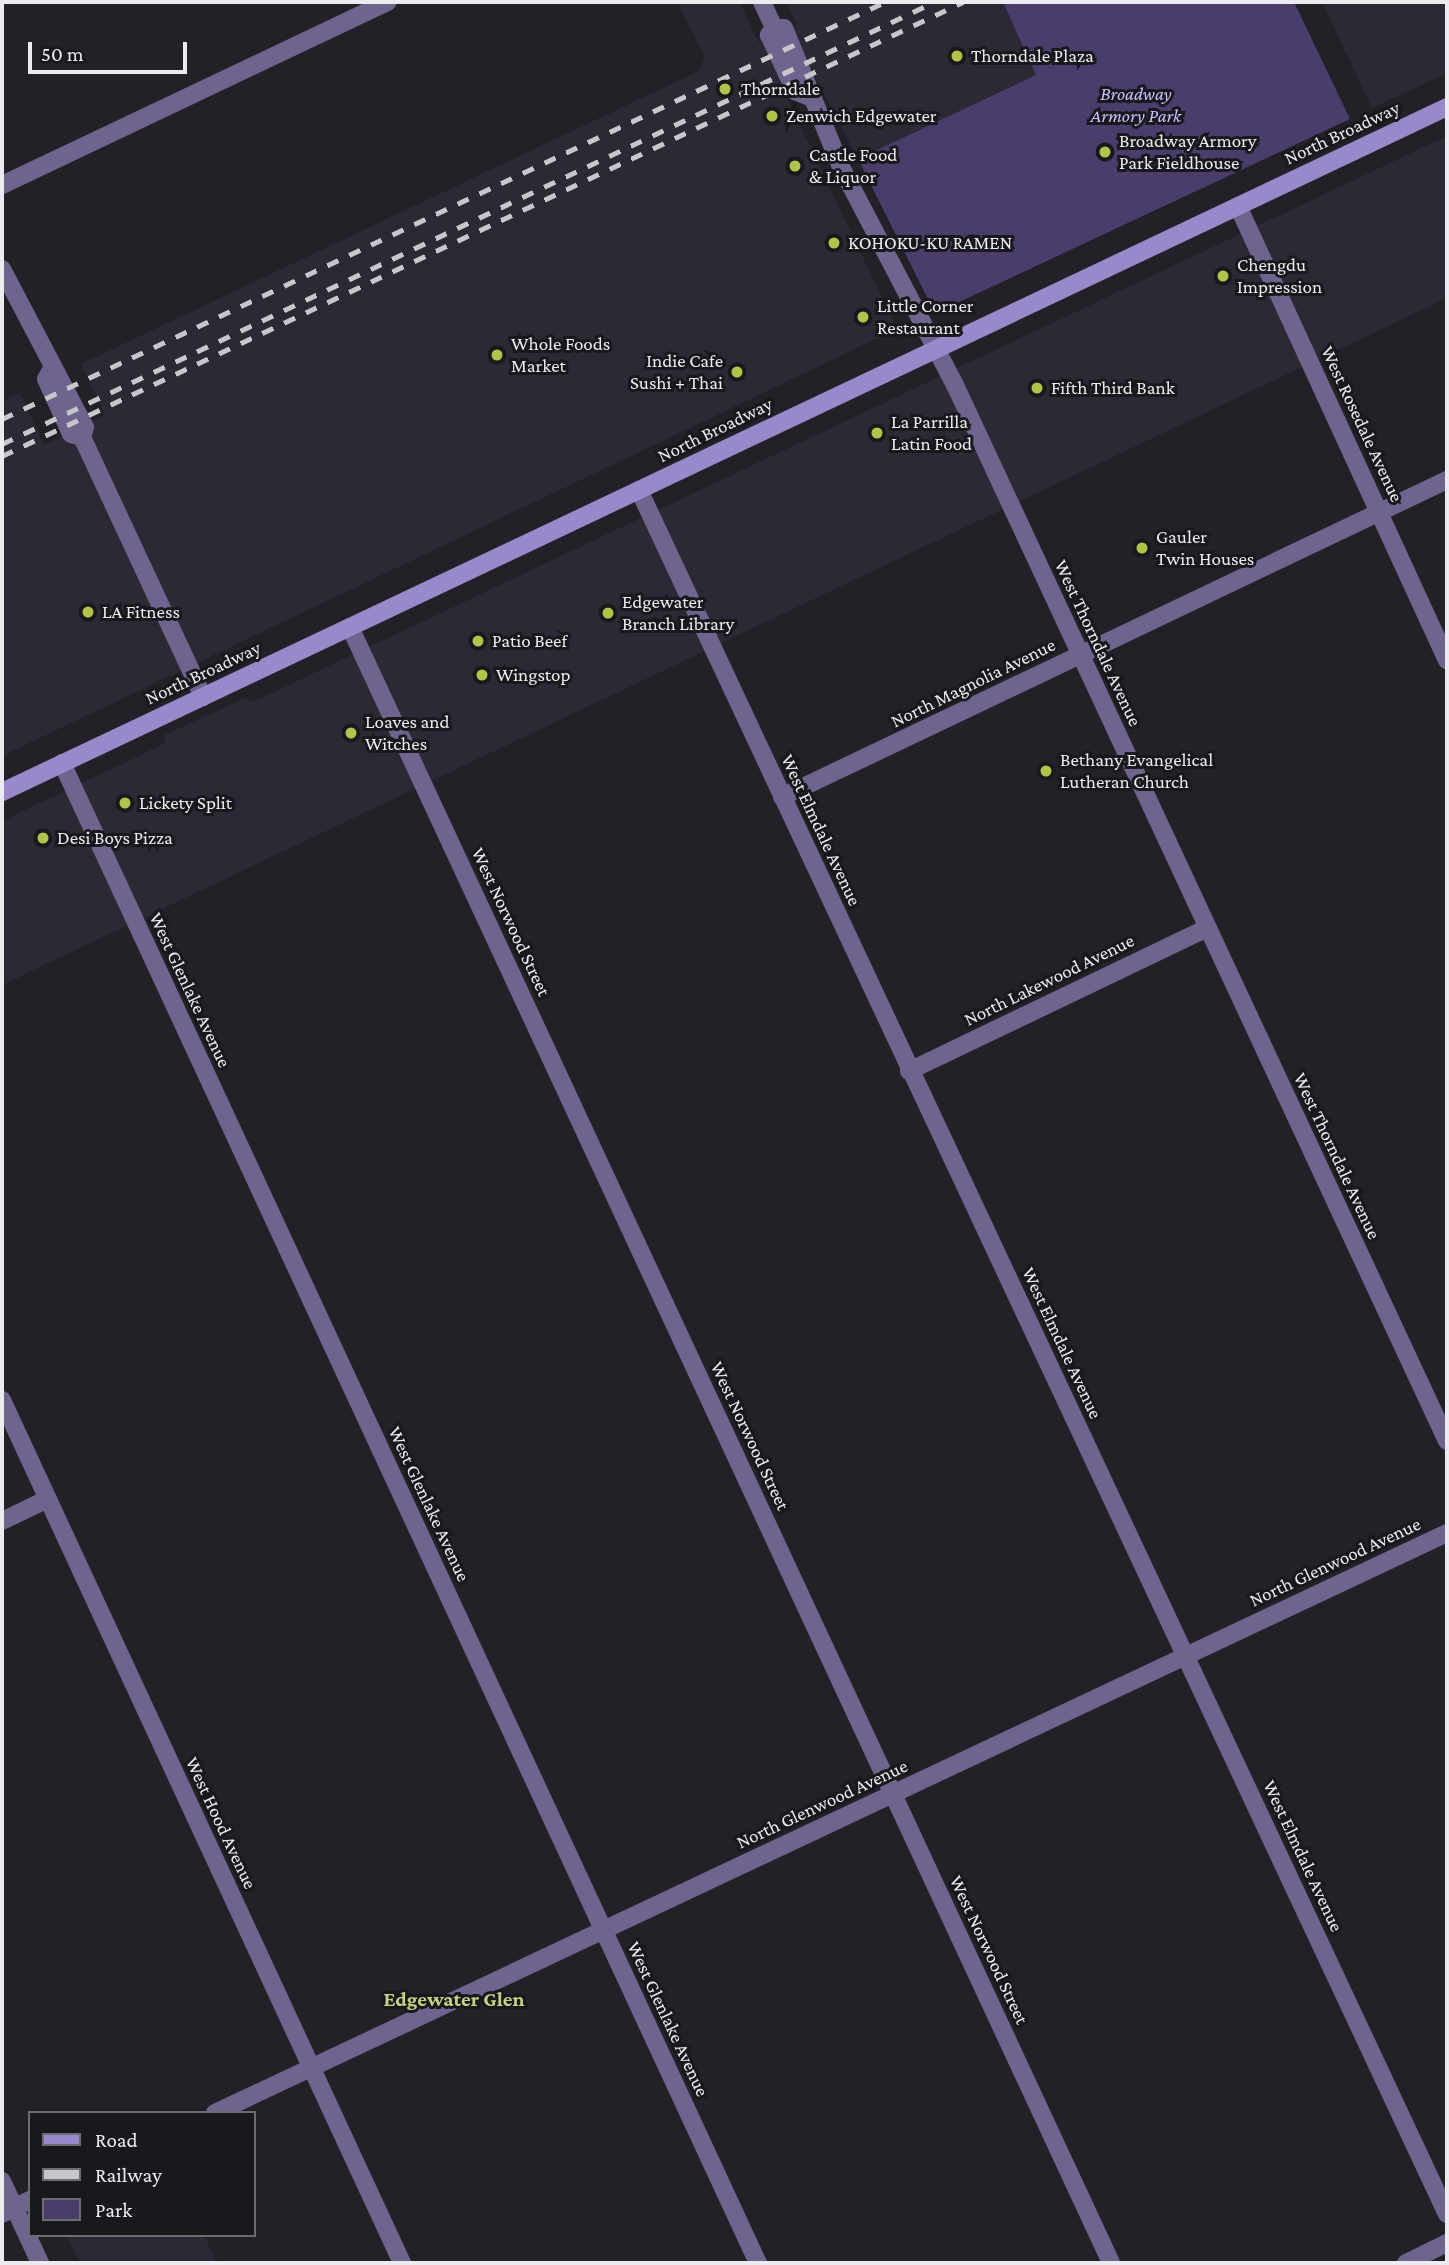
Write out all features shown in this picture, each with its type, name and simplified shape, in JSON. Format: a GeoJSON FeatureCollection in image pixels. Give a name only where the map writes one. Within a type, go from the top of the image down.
{"type":"FeatureCollection","features":[{"type":"Feature","properties":{"kind":"main road","name":"North Broadway"},"geometry":{"type":"LineString","coordinates":[[2,792],[1447,107]]}},
{"type":"Feature","properties":{"kind":"street"},"geometry":{"type":"LineString","coordinates":[[2,185],[388,2]]}},
{"type":"Feature","properties":{"kind":"street","name":"West Thorndale Avenue"},"geometry":{"type":"LineString","coordinates":[[762,2],[774,28],[784,29],[810,83],[807,96],[935,349],[1447,1441]]}},
{"type":"Feature","properties":{"kind":"street","name":"West Rosedale Avenue"},"geometry":{"type":"LineString","coordinates":[[1238,206],[1447,660]]}},
{"type":"Feature","properties":{"kind":"street"},"geometry":{"type":"LineString","coordinates":[[2,269],[51,370],[59,373],[85,427],[82,437],[203,697]]}},
{"type":"Feature","properties":{"kind":"street","name":"North Magnolia Avenue"},"geometry":{"type":"LineString","coordinates":[[782,797],[1447,480]]}},
{"type":"Feature","properties":{"kind":"street","name":"West Elmdale Avenue"},"geometry":{"type":"LineString","coordinates":[[639,490],[1447,2214]]}},
{"type":"Feature","properties":{"kind":"street","name":"West Norwood Street"},"geometry":{"type":"LineString","coordinates":[[350,627],[1111,2263]]}},
{"type":"Feature","properties":{"kind":"street","name":"West Glenlake Avenue"},"geometry":{"type":"LineString","coordinates":[[62,764],[758,2263]]}},
{"type":"Feature","properties":{"kind":"street","name":"North Lakewood Avenue"},"geometry":{"type":"LineString","coordinates":[[909,1071],[1207,928]]}},
{"type":"Feature","properties":{"kind":"street","name":"West Hood Avenue"},"geometry":{"type":"LineString","coordinates":[[2,1400],[402,2263]]}},
{"type":"Feature","properties":{"kind":"street"},"geometry":{"type":"LineString","coordinates":[[2,1521],[48,1499]]}},
{"type":"Feature","properties":{"kind":"street","name":"North Glenwood Avenue"},"geometry":{"type":"LineString","coordinates":[[219,2111],[1447,1533]]}},
{"type":"Feature","properties":{"kind":"street"},"geometry":{"type":"LineString","coordinates":[[2,2181],[28,2236]]}},
{"type":"Feature","properties":{"kind":"street"},"geometry":{"type":"LineString","coordinates":[[28,2237],[40,2263]]}},
{"type":"Feature","properties":{"kind":"street"},"geometry":{"type":"LineString","coordinates":[[1406,2263],[1447,2243]]}},
{"type":"Feature","properties":{"kind":"shaded area"},"geometry":{"type":"Polygon","coordinates":[[[677,2],[740,2],[758,42],[766,39],[792,109],[897,329],[2,756],[2,402],[20,393],[44,445],[105,415],[81,364],[699,71],[705,57],[677,2]]]}},
{"type":"Feature","properties":{"kind":"shaded area"},"geometry":{"type":"Polygon","coordinates":[[[786,2],[1003,2],[1037,75],[858,159],[789,28],[797,24],[786,2]]]}},
{"type":"Feature","properties":{"kind":"shaded area"},"geometry":{"type":"Polygon","coordinates":[[[1322,2],[1447,2],[1447,73],[1372,108],[1322,2]]]}},
{"type":"Feature","properties":{"kind":"shaded area"},"geometry":{"type":"Polygon","coordinates":[[[1447,136],[1447,298],[2,985],[2,821],[164,744],[165,735],[245,698],[253,702],[1447,136]]]}},
{"type":"Feature","properties":{"kind":"shaded area"},"geometry":{"type":"Polygon","coordinates":[[[68,2237],[205,2237],[217,2263],[80,2263],[68,2237]]]}},
{"type":"Feature","properties":{"kind":"green space","name":"Broadway Armory Park"},"geometry":{"type":"Polygon","coordinates":[[[1003,2],[1294,2],[1350,119],[940,311],[931,305],[858,159],[1036,75],[1003,2]]]}},
{"type":"Feature","properties":{"kind":"railway"},"geometry":{"type":"LineString","coordinates":[[2,419],[885,2]]}},
{"type":"Feature","properties":{"kind":"railway"},"geometry":{"type":"LineString","coordinates":[[2,444],[934,2]]}},
{"type":"Feature","properties":{"kind":"railway"},"geometry":{"type":"LineString","coordinates":[[2,456],[963,2]]}},
{"type":"Feature","properties":{"kind":"place","name":"Thorndale Plaza"},"geometry":{"type":"Point","coordinates":[957,56]}},
{"type":"Feature","properties":{"kind":"place","name":"Thorndale"},"geometry":{"type":"Point","coordinates":[725,89]}},
{"type":"Feature","properties":{"kind":"place","name":"Zenwich Edgewater"},"geometry":{"type":"Point","coordinates":[772,116]}},
{"type":"Feature","properties":{"kind":"place","name":"Broadway Armory Park Fieldhouse"},"geometry":{"type":"Point","coordinates":[1105,152]}},
{"type":"Feature","properties":{"kind":"place","name":"Castle Food & Liquor"},"geometry":{"type":"Point","coordinates":[795,166]}},
{"type":"Feature","properties":{"kind":"place","name":"KOHOKU-KU RAMEN"},"geometry":{"type":"Point","coordinates":[834,243]}},
{"type":"Feature","properties":{"kind":"place","name":"Chengdu Impression"},"geometry":{"type":"Point","coordinates":[1223,276]}},
{"type":"Feature","properties":{"kind":"place","name":"Little Corner Restaurant"},"geometry":{"type":"Point","coordinates":[863,317]}},
{"type":"Feature","properties":{"kind":"place","name":"Whole Foods Market"},"geometry":{"type":"Point","coordinates":[497,355]}},
{"type":"Feature","properties":{"kind":"place","name":"Indie Cafe Sushi + Thai"},"geometry":{"type":"Point","coordinates":[737,372]}},
{"type":"Feature","properties":{"kind":"place","name":"Fifth Third Bank"},"geometry":{"type":"Point","coordinates":[1037,388]}},
{"type":"Feature","properties":{"kind":"place","name":"La Parrilla Latin Food"},"geometry":{"type":"Point","coordinates":[877,433]}},
{"type":"Feature","properties":{"kind":"place","name":"Gauler Twin Houses"},"geometry":{"type":"Point","coordinates":[1142,548]}},
{"type":"Feature","properties":{"kind":"place","name":"LA Fitness"},"geometry":{"type":"Point","coordinates":[88,612]}},
{"type":"Feature","properties":{"kind":"place","name":"Edgewater Branch Library"},"geometry":{"type":"Point","coordinates":[608,613]}},
{"type":"Feature","properties":{"kind":"place","name":"Patio Beef"},"geometry":{"type":"Point","coordinates":[478,641]}},
{"type":"Feature","properties":{"kind":"place","name":"Wingstop"},"geometry":{"type":"Point","coordinates":[482,675]}},
{"type":"Feature","properties":{"kind":"place","name":"Loaves and Witches"},"geometry":{"type":"Point","coordinates":[351,733]}},
{"type":"Feature","properties":{"kind":"place","name":"Bethany Evangelical Lutheran Church"},"geometry":{"type":"Point","coordinates":[1046,771]}},
{"type":"Feature","properties":{"kind":"place","name":"Lickety Split"},"geometry":{"type":"Point","coordinates":[125,803]}},
{"type":"Feature","properties":{"kind":"place","name":"Desi Boys Pizza"},"geometry":{"type":"Point","coordinates":[43,838]}},
{"type":"Feature","properties":{"kind":"district","name":"Edgewater Glen"},"geometry":{"type":"Point","coordinates":[454,1999]}}]}
